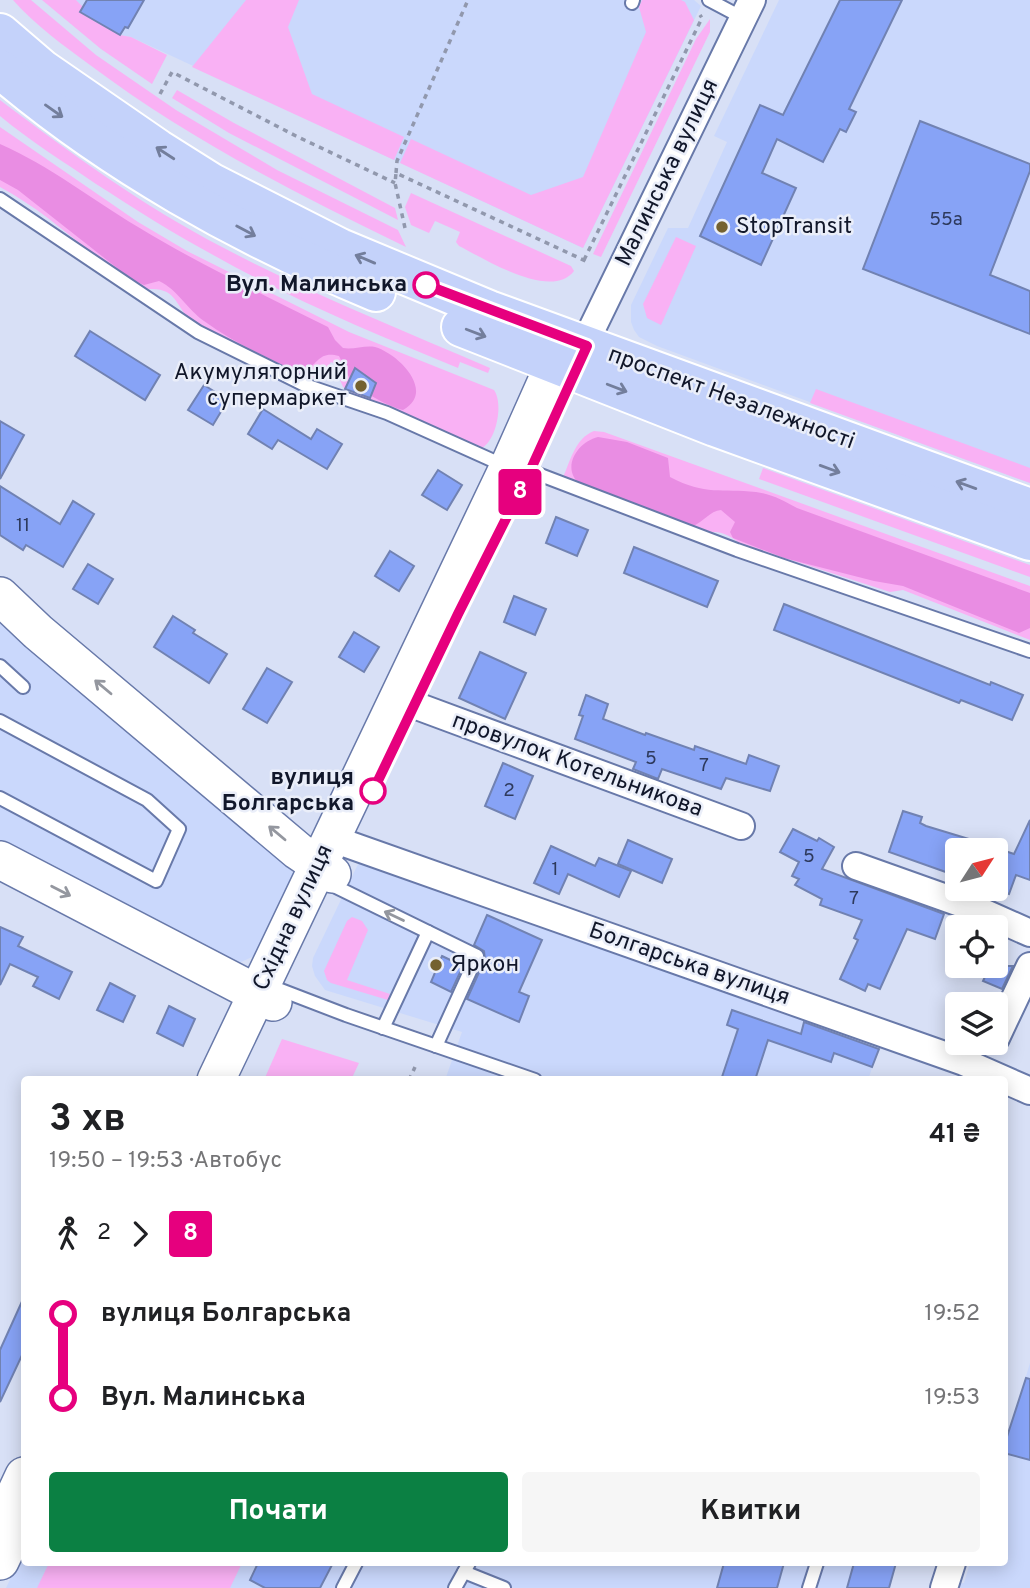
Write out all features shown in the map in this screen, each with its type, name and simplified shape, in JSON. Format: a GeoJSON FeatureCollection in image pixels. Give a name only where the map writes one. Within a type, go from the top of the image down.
{"type":"FeatureCollection","features":[{"type":"Feature","properties":{"kind":"main road","name":"проспект Незалежності"},"geometry":{"type":"LineString","coordinates":[[0,33],[42,69],[101,111],[212,183],[340,248],[461,299],[573,353],[715,427],[1030,541]]}},
{"type":"Feature","properties":{"kind":"main road","name":"проспект Незалежності"},"geometry":{"type":"LineString","coordinates":[[0,69],[27,92],[147,174],[211,212],[326,272],[1030,508]]}},
{"type":"Feature","properties":{"kind":"main road","name":"Східна вулиця"},"geometry":{"type":"LineString","coordinates":[[331,867],[573,353]]}},
{"type":"Feature","properties":{"kind":"main road","name":"Східна вулиця"},"geometry":{"type":"LineString","coordinates":[[218,1076],[268,992],[414,705],[519,470]]}},
{"type":"Feature","properties":{"kind":"main road"},"geometry":{"type":"LineString","coordinates":[[0,596],[298,851],[331,867]]}},
{"type":"Feature","properties":{"kind":"main road"},"geometry":{"type":"LineString","coordinates":[[0,860],[268,992]]}},
{"type":"Feature","properties":{"kind":"main road","name":"Східна вулиця"},"geometry":{"type":"LineString","coordinates":[[236,1076],[268,992]]}},
{"type":"Feature","properties":{"kind":"main road"},"geometry":{"type":"LineString","coordinates":[[0,1527],[21,1482]]}},
{"type":"Feature","properties":{"kind":"main road"},"geometry":{"type":"LineString","coordinates":[[0,1561],[21,1517]]}},
{"type":"Feature","properties":{"kind":"street","name":"Малинська вулиця"},"geometry":{"type":"LineString","coordinates":[[573,353],[745,6]]}},
{"type":"Feature","properties":{"kind":"street","name":"провулок Котельникова"},"geometry":{"type":"LineString","coordinates":[[414,705],[741,826]]}},
{"type":"Feature","properties":{"kind":"street"},"geometry":{"type":"LineString","coordinates":[[856,866],[974,908],[1030,933]]}},
{"type":"Feature","properties":{"kind":"street","name":"Болгарська вулиця"},"geometry":{"type":"LineString","coordinates":[[331,867],[997,1076]]}},
{"type":"Feature","properties":{"kind":"street"},"geometry":{"type":"LineString","coordinates":[[1008,1013],[1030,966]]}},
{"type":"Feature","properties":{"kind":"street"},"geometry":{"type":"LineString","coordinates":[[981,1069],[987,1055]]}},
{"type":"Feature","properties":{"kind":"street","name":"Болгарська вулиця"},"geometry":{"type":"LineString","coordinates":[[1008,1081],[1030,1091]]}},
{"type":"Feature","properties":{"kind":"street"},"geometry":{"type":"LineString","coordinates":[[944,1588],[951,1566]]}},
{"type":"Feature","properties":{"kind":"lane"},"geometry":{"type":"LineString","coordinates":[[709,0],[745,6]]}},
{"type":"Feature","properties":{"kind":"lane"},"geometry":{"type":"LineString","coordinates":[[0,199],[198,332],[305,385],[387,413],[519,470],[737,550],[1030,651]]}},
{"type":"Feature","properties":{"kind":"lane"},"geometry":{"type":"LineString","coordinates":[[0,666],[23,687]]}},
{"type":"Feature","properties":{"kind":"lane"},"geometry":{"type":"LineString","coordinates":[[0,721],[147,800],[179,829],[156,881],[0,798]]}},
{"type":"Feature","properties":{"kind":"lane"},"geometry":{"type":"LineString","coordinates":[[331,867],[428,932],[477,956],[436,1046]]}},
{"type":"Feature","properties":{"kind":"lane"},"geometry":{"type":"LineString","coordinates":[[383,1028],[428,932]]}},
{"type":"Feature","properties":{"kind":"lane"},"geometry":{"type":"LineString","coordinates":[[268,992],[523,1076]]}},
{"type":"Feature","properties":{"kind":"lane"},"geometry":{"type":"LineString","coordinates":[[343,1588],[354,1566]]}},
{"type":"Feature","properties":{"kind":"lane"},"geometry":{"type":"LineString","coordinates":[[809,1588],[816,1566]]}},
{"type":"Feature","properties":{"kind":"lane"},"geometry":{"type":"LineString","coordinates":[[455,1588],[466,1567],[504,1588]]}},
{"type":"Feature","properties":{"kind":"path"},"geometry":{"type":"LineString","coordinates":[[405,228],[395,183],[397,161],[468,0]]}},
{"type":"Feature","properties":{"kind":"path"},"geometry":{"type":"LineString","coordinates":[[584,260],[702,18],[698,12]]}},
{"type":"Feature","properties":{"kind":"path"},"geometry":{"type":"LineString","coordinates":[[160,94],[172,72],[395,183]]}},
{"type":"Feature","properties":{"kind":"path"},"geometry":{"type":"LineString","coordinates":[[396,173],[590,263]]}},
{"type":"Feature","properties":{"kind":"path"},"geometry":{"type":"LineString","coordinates":[[411,1076],[415,1067]]}},
{"type":"Feature","properties":{"kind":"shaded area"},"geometry":{"type":"Polygon","coordinates":[[[13,0],[31,0],[96,55],[176,110],[277,170],[398,230],[406,247],[244,164],[166,117],[60,43],[13,0]]]}},
{"type":"Feature","properties":{"kind":"shaded area"},"geometry":{"type":"Polygon","coordinates":[[[42,0],[76,0],[84,8],[81,13],[120,35],[131,37],[167,55],[152,84],[101,49],[42,0]]]}},
{"type":"Feature","properties":{"kind":"shaded area"},"geometry":{"type":"Polygon","coordinates":[[[76,0],[694,0],[701,6],[583,248],[131,37],[120,35],[80,12],[76,0]]]}},
{"type":"Feature","properties":{"kind":"shaded area"},"geometry":{"type":"Polygon","coordinates":[[[246,0],[299,0],[288,27],[312,94],[404,137],[394,160],[192,67],[246,0]]]}},
{"type":"Feature","properties":{"kind":"shaded area"},"geometry":{"type":"Polygon","coordinates":[[[642,0],[681,0],[685,2],[694,20],[583,248],[400,163],[411,139],[531,195],[583,177],[646,32],[639,7],[642,0]]]}},
{"type":"Feature","properties":{"kind":"shaded area"},"geometry":{"type":"Polygon","coordinates":[[[779,0],[1030,0],[1030,483],[657,346],[639,337],[634,330],[631,305],[668,228],[688,228],[727,142],[714,136],[779,0]]]}},
{"type":"Feature","properties":{"kind":"shaded area"},"geometry":{"type":"Polygon","coordinates":[[[710,19],[710,32],[601,257],[593,254],[696,39],[710,19]]]}},
{"type":"Feature","properties":{"kind":"shaded area"},"geometry":{"type":"Polygon","coordinates":[[[177,90],[395,208],[398,220],[229,133],[172,98],[177,90]]]}},
{"type":"Feature","properties":{"kind":"shaded area"},"geometry":{"type":"Polygon","coordinates":[[[0,100],[108,178],[193,231],[321,295],[490,368],[488,373],[460,362],[458,368],[365,329],[304,302],[200,248],[96,184],[23,134],[0,116],[0,100]]]}},
{"type":"Feature","properties":{"kind":"shaded area"},"geometry":{"type":"Polygon","coordinates":[[[0,127],[138,222],[187,251],[349,332],[494,390],[498,413],[490,439],[480,449],[361,398],[343,387],[340,380],[344,368],[331,362],[324,373],[317,377],[307,377],[272,365],[198,326],[168,293],[132,287],[52,221],[0,187],[0,127]]]}},
{"type":"Feature","properties":{"kind":"shaded area"},"geometry":{"type":"Polygon","coordinates":[[[0,144],[36,162],[184,254],[328,327],[343,348],[375,347],[394,357],[410,374],[415,384],[416,394],[412,402],[403,410],[365,392],[349,377],[339,356],[323,356],[304,372],[294,371],[214,328],[172,289],[159,281],[144,285],[131,279],[18,190],[0,180],[0,144]]]}},
{"type":"Feature","properties":{"kind":"shaded area"},"geometry":{"type":"Polygon","coordinates":[[[411,193],[571,266],[574,271],[564,279],[550,282],[534,280],[501,268],[459,246],[456,242],[460,232],[435,221],[429,233],[411,225],[405,207],[411,193]]]}},
{"type":"Feature","properties":{"kind":"shaded area"},"geometry":{"type":"Polygon","coordinates":[[[676,237],[696,246],[661,325],[647,318],[643,304],[676,237]]]}},
{"type":"Feature","properties":{"kind":"shaded area"},"geometry":{"type":"Polygon","coordinates":[[[816,389],[1030,468],[1030,483],[810,403],[816,389]]]}},
{"type":"Feature","properties":{"kind":"shaded area"},"geometry":{"type":"Polygon","coordinates":[[[594,431],[604,432],[1030,586],[1030,640],[903,590],[890,592],[739,543],[722,533],[703,532],[562,480],[578,445],[587,434],[594,431]]]}},
{"type":"Feature","properties":{"kind":"shaded area"},"geometry":{"type":"Polygon","coordinates":[[[598,437],[627,442],[668,458],[670,477],[694,487],[767,494],[797,508],[1030,593],[1030,628],[1019,633],[903,586],[784,558],[733,538],[730,532],[735,522],[721,510],[713,512],[693,526],[581,485],[572,471],[574,457],[584,444],[598,437]]]}},
{"type":"Feature","properties":{"kind":"shaded area"},"geometry":{"type":"Polygon","coordinates":[[[763,468],[1030,565],[1030,577],[759,479],[763,468]]]}},
{"type":"Feature","properties":{"kind":"shaded area"},"geometry":{"type":"Polygon","coordinates":[[[0,612],[256,836],[291,870],[294,875],[259,954],[241,962],[224,961],[0,845],[0,612]]]}},
{"type":"Feature","properties":{"kind":"shaded area"},"geometry":{"type":"Polygon","coordinates":[[[360,860],[711,984],[879,1047],[869,1076],[446,1076],[462,1032],[325,990],[315,976],[313,958],[360,860]]]}},
{"type":"Feature","properties":{"kind":"shaded area"},"geometry":{"type":"Polygon","coordinates":[[[352,917],[362,921],[368,930],[347,980],[390,994],[388,1000],[327,980],[324,971],[347,921],[352,917]]]}},
{"type":"Feature","properties":{"kind":"shaded area"},"geometry":{"type":"Polygon","coordinates":[[[282,1039],[359,1063],[353,1076],[266,1076],[282,1039]]]}},
{"type":"Feature","properties":{"kind":"shaded area"},"geometry":{"type":"Polygon","coordinates":[[[1030,1363],[1030,1588],[953,1588],[964,1583],[969,1566],[1008,1566],[1008,1435],[1030,1363]]]}},
{"type":"Feature","properties":{"kind":"shaded area"},"geometry":{"type":"Polygon","coordinates":[[[21,1556],[21,1566],[895,1566],[889,1588],[6,1588],[21,1556]]]}},
{"type":"Feature","properties":{"kind":"shaded area"},"geometry":{"type":"Polygon","coordinates":[[[48,1566],[241,1566],[230,1588],[37,1588],[48,1566]]]}},
{"type":"Feature","properties":{"kind":"building"},"geometry":{"type":"Polygon","coordinates":[[[87,0],[144,0],[128,28],[125,27],[120,35],[80,12],[87,0]]]}},
{"type":"Feature","properties":{"kind":"building"},"geometry":{"type":"Polygon","coordinates":[[[840,0],[902,0],[849,109],[856,112],[846,132],[840,129],[823,162],[777,139],[762,173],[796,188],[761,265],[700,236],[760,105],[783,115],[840,0]]]}},
{"type":"Feature","properties":{"kind":"building"},"geometry":{"type":"Polygon","coordinates":[[[920,121],[1030,164],[1030,171],[990,275],[1030,291],[1030,334],[863,269],[920,121]]]}},
{"type":"Feature","properties":{"kind":"building"},"geometry":{"type":"Polygon","coordinates":[[[90,331],[160,375],[145,400],[75,356],[90,331]]]}},
{"type":"Feature","properties":{"kind":"building","name":"Акумуляторний супермаркет"},"geometry":{"type":"Polygon","coordinates":[[[355,368],[376,383],[370,398],[345,389],[355,368]]]}},
{"type":"Feature","properties":{"kind":"building"},"geometry":{"type":"Polygon","coordinates":[[[204,385],[228,400],[213,425],[188,410],[204,385]]]}},
{"type":"Feature","properties":{"kind":"building"},"geometry":{"type":"Polygon","coordinates":[[[263,409],[311,439],[317,429],[342,444],[327,469],[278,440],[272,449],[248,434],[263,409]]]}},
{"type":"Feature","properties":{"kind":"building"},"geometry":{"type":"Polygon","coordinates":[[[0,421],[24,435],[0,479],[0,421]]]}},
{"type":"Feature","properties":{"kind":"building"},"geometry":{"type":"Polygon","coordinates":[[[438,470],[462,485],[447,510],[422,495],[438,470]]]}},
{"type":"Feature","properties":{"kind":"building"},"geometry":{"type":"Polygon","coordinates":[[[0,486],[60,524],[73,501],[94,514],[63,567],[26,545],[23,550],[0,535],[0,486]]]}},
{"type":"Feature","properties":{"kind":"building"},"geometry":{"type":"Polygon","coordinates":[[[556,517],[588,530],[577,556],[546,543],[556,517]]]}},
{"type":"Feature","properties":{"kind":"building"},"geometry":{"type":"Polygon","coordinates":[[[634,547],[718,581],[707,607],[624,573],[634,547]]]}},
{"type":"Feature","properties":{"kind":"building"},"geometry":{"type":"Polygon","coordinates":[[[390,551],[414,566],[399,591],[375,576],[390,551]]]}},
{"type":"Feature","properties":{"kind":"building"},"geometry":{"type":"Polygon","coordinates":[[[88,564],[113,579],[98,604],[73,589],[88,564]]]}},
{"type":"Feature","properties":{"kind":"building"},"geometry":{"type":"Polygon","coordinates":[[[514,596],[546,609],[535,635],[504,622],[514,596]]]}},
{"type":"Feature","properties":{"kind":"building"},"geometry":{"type":"Polygon","coordinates":[[[784,604],[990,685],[991,682],[1023,695],[1012,720],[961,700],[959,703],[774,630],[784,604]]]}},
{"type":"Feature","properties":{"kind":"building"},"geometry":{"type":"Polygon","coordinates":[[[173,616],[195,630],[193,633],[227,654],[209,683],[154,647],[173,616]]]}},
{"type":"Feature","properties":{"kind":"building"},"geometry":{"type":"Polygon","coordinates":[[[354,632],[379,647],[364,672],[339,657],[354,632]]]}},
{"type":"Feature","properties":{"kind":"building"},"geometry":{"type":"Polygon","coordinates":[[[480,652],[526,673],[505,719],[459,698],[480,652]]]}},
{"type":"Feature","properties":{"kind":"building"},"geometry":{"type":"Polygon","coordinates":[[[267,668],[292,682],[267,723],[243,709],[267,668]]]}},
{"type":"Feature","properties":{"kind":"building"},"geometry":{"type":"Polygon","coordinates":[[[586,695],[608,704],[603,719],[645,735],[646,733],[694,750],[695,746],[746,764],[749,755],[779,766],[770,791],[726,778],[721,789],[662,769],[658,779],[633,769],[636,762],[575,739],[583,716],[579,715],[586,695]]]}},
{"type":"Feature","properties":{"kind":"building"},"geometry":{"type":"Polygon","coordinates":[[[503,763],[533,776],[515,819],[485,806],[503,763]]]}},
{"type":"Feature","properties":{"kind":"building"},"geometry":{"type":"Polygon","coordinates":[[[903,811],[922,817],[920,823],[926,826],[966,838],[945,838],[945,872],[889,852],[903,811]]]}},
{"type":"Feature","properties":{"kind":"building"},"geometry":{"type":"Polygon","coordinates":[[[1030,820],[1030,880],[1016,875],[1009,894],[1008,852],[1014,854],[1030,820]]]}},
{"type":"Feature","properties":{"kind":"building"},"geometry":{"type":"Polygon","coordinates":[[[793,829],[817,841],[819,838],[834,847],[822,869],[944,914],[935,939],[907,929],[880,989],[868,984],[865,991],[840,979],[858,940],[854,938],[862,920],[820,905],[822,899],[795,885],[799,879],[792,876],[799,862],[780,852],[793,829]]]}},
{"type":"Feature","properties":{"kind":"building"},"geometry":{"type":"Polygon","coordinates":[[[628,840],[672,859],[662,883],[618,864],[628,840]]]}},
{"type":"Feature","properties":{"kind":"building"},"geometry":{"type":"Polygon","coordinates":[[[551,846],[595,866],[599,858],[631,871],[619,897],[568,874],[559,894],[534,883],[551,846]]]}},
{"type":"Feature","properties":{"kind":"building"},"geometry":{"type":"Polygon","coordinates":[[[487,915],[542,940],[519,992],[529,996],[519,1022],[467,999],[485,959],[484,951],[474,945],[487,915]]]}},
{"type":"Feature","properties":{"kind":"building"},"geometry":{"type":"Polygon","coordinates":[[[0,927],[23,937],[18,946],[72,972],[59,999],[33,986],[38,977],[10,964],[0,985],[0,927]]]}},
{"type":"Feature","properties":{"kind":"building"},"geometry":{"type":"Polygon","coordinates":[[[442,956],[463,966],[451,992],[431,982],[442,956]]]}},
{"type":"Feature","properties":{"kind":"building"},"geometry":{"type":"Polygon","coordinates":[[[984,978],[1007,978],[1002,989],[983,981],[984,978]]]}},
{"type":"Feature","properties":{"kind":"building"},"geometry":{"type":"Polygon","coordinates":[[[110,983],[135,996],[123,1022],[97,1010],[110,983]]]}},
{"type":"Feature","properties":{"kind":"building"},"geometry":{"type":"Polygon","coordinates":[[[169,1006],[195,1019],[183,1046],[157,1033],[169,1006]]]}},
{"type":"Feature","properties":{"kind":"building"},"geometry":{"type":"Polygon","coordinates":[[[732,1010],[801,1034],[804,1022],[879,1049],[872,1067],[834,1053],[831,1062],[768,1040],[756,1076],[722,1076],[738,1029],[727,1025],[732,1010]]]}},
{"type":"Feature","properties":{"kind":"building"},"geometry":{"type":"Polygon","coordinates":[[[21,1304],[21,1357],[0,1402],[0,1350],[21,1304]]]}},
{"type":"Feature","properties":{"kind":"building"},"geometry":{"type":"Polygon","coordinates":[[[1026,1378],[1030,1379],[1030,1460],[1008,1454],[1008,1434],[1026,1378]]]}},
{"type":"Feature","properties":{"kind":"building"},"geometry":{"type":"Polygon","coordinates":[[[257,1566],[331,1566],[320,1588],[265,1588],[250,1580],[257,1566]]]}},
{"type":"Feature","properties":{"kind":"building"},"geometry":{"type":"Polygon","coordinates":[[[723,1566],[783,1566],[777,1588],[717,1588],[723,1566]]]}},
{"type":"Feature","properties":{"kind":"building"},"geometry":{"type":"Polygon","coordinates":[[[853,1566],[895,1566],[889,1588],[847,1588],[853,1566]]]}},
{"type":"Feature","properties":{"kind":"bus line","name":"8"},"geometry":{"type":"LineString","coordinates":[[373,791],[530,471],[587,346],[426,285]]}},
{"type":"Feature","properties":{"kind":"place","name":"StopTransit"},"geometry":{"type":"Point","coordinates":[722,227]}},
{"type":"Feature","properties":{"kind":"place","name":"Вул. Малинська"},"geometry":{"type":"Point","coordinates":[426,285]}},
{"type":"Feature","properties":{"kind":"place","name":"Акумуляторний супермаркет"},"geometry":{"type":"Point","coordinates":[361,386]}},
{"type":"Feature","properties":{"kind":"place","name":"вулиця Болгарська"},"geometry":{"type":"Point","coordinates":[373,791]}},
{"type":"Feature","properties":{"kind":"place","name":"Яркон"},"geometry":{"type":"Point","coordinates":[436,965]}}]}
